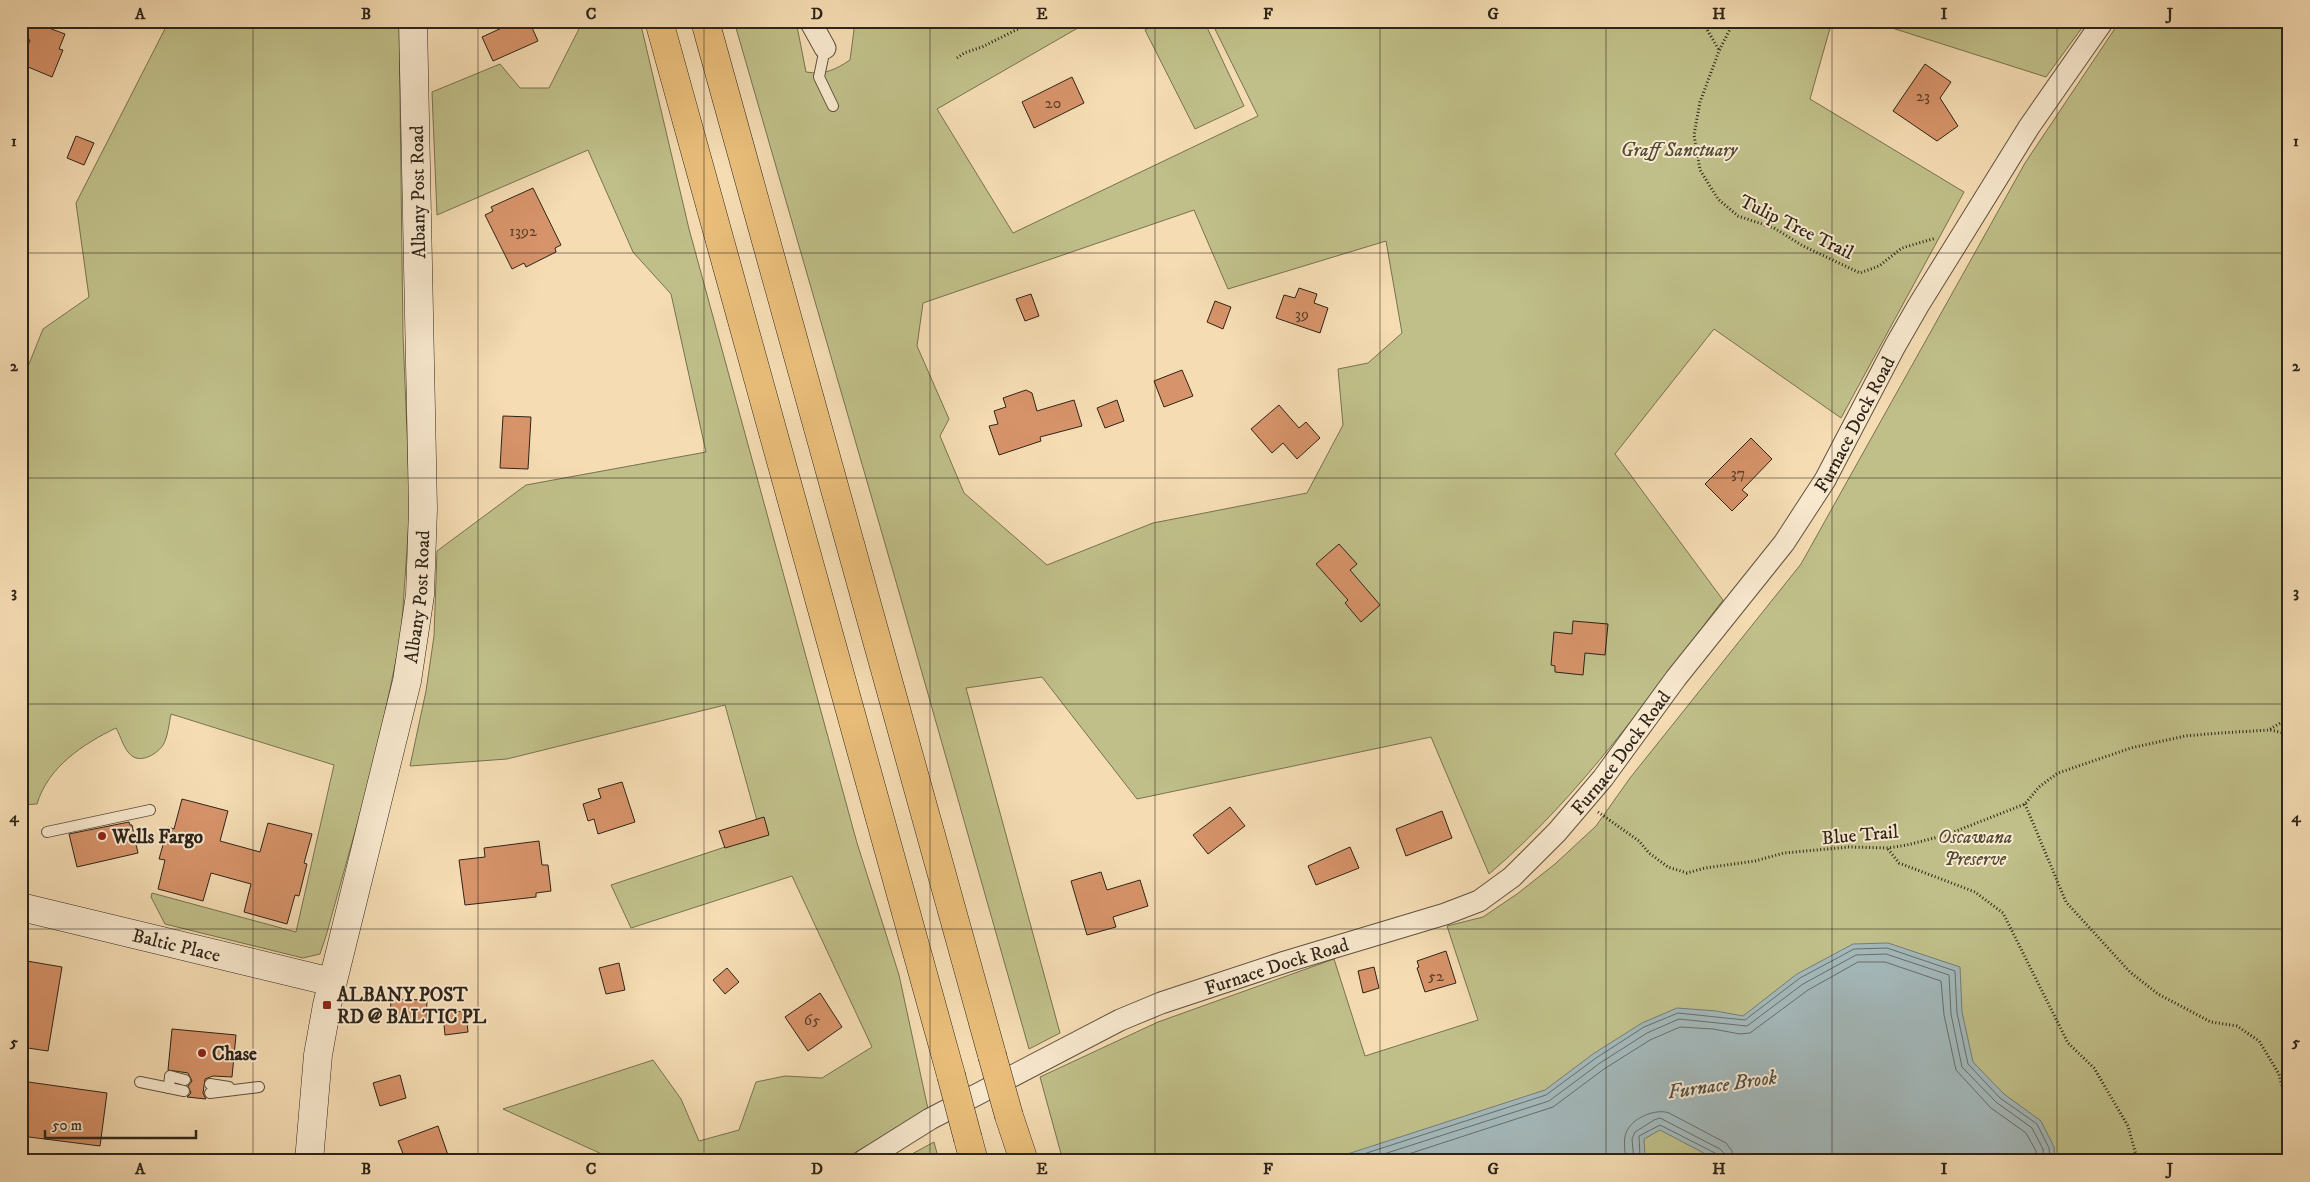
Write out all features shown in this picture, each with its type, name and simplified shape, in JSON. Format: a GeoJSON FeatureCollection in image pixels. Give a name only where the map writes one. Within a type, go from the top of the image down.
{"type":"FeatureCollection","features":[{"type":"Feature","properties":{"kind":"highway"},"geometry":{"type":"LineString","coordinates":[[660,21],[972,1154]]}},
{"type":"Feature","properties":{"kind":"highway"},"geometry":{"type":"LineString","coordinates":[[705,21],[1008,1116],[1023,1161]]}},
{"type":"Feature","properties":{"kind":"main road","name":"Albany Post Road"},"geometry":{"type":"LineString","coordinates":[[309,1161],[318,1055],[332,982],[386,775],[408,680],[420,595],[423,509],[413,21]]}},
{"type":"Feature","properties":{"kind":"main road","name":"Baltic Place"},"geometry":{"type":"LineString","coordinates":[[21,907],[332,982]]}},
{"type":"Feature","properties":{"kind":"street"},"geometry":{"type":"LineString","coordinates":[[810,21],[825,48]]}},
{"type":"Feature","properties":{"kind":"street","name":"Furnace Dock Road"},"geometry":{"type":"LineString","coordinates":[[863,1161],[930,1120],[1085,1036],[1120,1020],[1285,962],[1421,922],[1478,901],[1512,877],[1545,846],[1584,802],[1688,663],[1771,561],[1803,516],[1838,456],[1895,346],[1957,243],[2029,127],[2103,21]]}},
{"type":"Feature","properties":{"kind":"lane"},"geometry":{"type":"LineString","coordinates":[[825,48],[819,77],[833,106]]}},
{"type":"Feature","properties":{"kind":"lane"},"geometry":{"type":"LineString","coordinates":[[46,832],[150,810]]}},
{"type":"Feature","properties":{"kind":"lane"},"geometry":{"type":"LineString","coordinates":[[169,1088],[170,1076],[185,1080]]}},
{"type":"Feature","properties":{"kind":"lane"},"geometry":{"type":"LineString","coordinates":[[140,1082],[184,1091]]}},
{"type":"Feature","properties":{"kind":"lane"},"geometry":{"type":"LineString","coordinates":[[210,1088],[245,1089],[259,1087]]}},
{"type":"Feature","properties":{"kind":"path"},"geometry":{"type":"LineString","coordinates":[[957,58],[1034,21]]}},
{"type":"Feature","properties":{"kind":"path"},"geometry":{"type":"LineString","coordinates":[[1702,21],[1719,51]]}},
{"type":"Feature","properties":{"kind":"path","name":"Tulip Tree Trail"},"geometry":{"type":"LineString","coordinates":[[1734,21],[1719,51],[1700,102],[1694,136],[1700,170],[1718,199],[1738,216],[1774,228],[1803,246],[1860,273],[1879,266],[1902,248],[1937,238],[1957,243]]}},
{"type":"Feature","properties":{"kind":"path"},"geometry":{"type":"LineString","coordinates":[[2270,730],[2289,718]]}},
{"type":"Feature","properties":{"kind":"path","name":"Blue Trail"},"geometry":{"type":"LineString","coordinates":[[1584,802],[1639,841],[1649,853],[1668,867],[1686,873],[1705,868],[1755,861],[1784,853],[1849,847],[1888,848],[1946,835],[2024,804],[2039,788],[2058,773],[2132,748],[2185,736],[2270,730],[2289,734]]}},
{"type":"Feature","properties":{"kind":"path"},"geometry":{"type":"LineString","coordinates":[[2024,804],[2066,902],[2130,972],[2158,994],[2211,1022],[2237,1026],[2259,1041],[2279,1074],[2289,1115]]}},
{"type":"Feature","properties":{"kind":"path"},"geometry":{"type":"LineString","coordinates":[[1888,848],[1899,863],[1975,892],[2003,913],[2068,1043],[2094,1068],[2128,1126],[2136,1155],[2134,1161]]}},
{"type":"Feature","properties":{"kind":"path"},"geometry":{"type":"LineString","coordinates":[[2281,1161],[2287,1145],[2289,1124]]}},
{"type":"Feature","properties":{"kind":"green space"},"geometry":{"type":"Polygon","coordinates":[[[169,21],[399,21],[403,335],[410,505],[401,636],[376,756],[326,936],[320,954],[303,958],[165,924],[151,897],[152,893],[296,932],[334,765],[171,714],[165,742],[153,754],[145,758],[132,756],[125,747],[116,728],[91,741],[68,758],[49,779],[37,804],[21,805],[21,384],[43,329],[89,297],[76,203],[169,21]]]}},
{"type":"Feature","properties":{"kind":"green space"},"geometry":{"type":"Polygon","coordinates":[[[583,21],[640,21],[689,229],[857,843],[899,975],[928,1109],[841,1161],[617,1161],[503,1109],[653,1060],[681,1099],[699,1141],[739,1130],[756,1082],[785,1076],[822,1078],[872,1047],[792,876],[631,928],[611,885],[761,835],[725,705],[507,759],[410,766],[426,691],[434,636],[437,551],[526,485],[706,452],[671,294],[633,252],[588,150],[437,215],[432,92],[500,64],[520,88],[549,88],[583,21]]]}},
{"type":"Feature","properties":{"kind":"green space","name":"Graff Sanctuary"},"geometry":{"type":"Polygon","coordinates":[[[734,21],[796,21],[806,72],[818,73],[839,67],[850,60],[854,30],[848,21],[1090,21],[937,109],[1013,233],[1258,116],[1211,21],[1832,21],[1810,99],[1964,192],[1841,418],[1714,329],[1615,454],[1723,600],[1614,743],[1554,812],[1489,874],[1431,737],[1137,799],[1042,677],[966,688],[1060,1033],[1029,1049],[734,21]],[[1194,210],[923,303],[917,346],[949,419],[940,436],[964,493],[1047,565],[1153,523],[1307,493],[1343,425],[1338,369],[1368,363],[1402,333],[1386,241],[1228,289],[1194,210]]]}},
{"type":"Feature","properties":{"kind":"green space"},"geometry":{"type":"Polygon","coordinates":[[[1162,21],[1204,21],[1244,106],[1195,129],[1145,30],[1162,21]]]}},
{"type":"Feature","properties":{"kind":"green space"},"geometry":{"type":"Polygon","coordinates":[[[1870,21],[2087,21],[2046,77],[1870,21]]]}},
{"type":"Feature","properties":{"kind":"green space","name":"Oscawana Preserve"},"geometry":{"type":"Polygon","coordinates":[[[2120,21],[2289,21],[2289,1161],[1063,1161],[1040,1077],[1158,1022],[1334,959],[1365,1056],[1478,1020],[1447,926],[1483,917],[1517,894],[1555,864],[1596,826],[1630,778],[1801,564],[2025,163],[2120,21]]]}},
{"type":"Feature","properties":{"kind":"green space"},"geometry":{"type":"Polygon","coordinates":[[[934,1142],[939,1161],[899,1161],[934,1142]]]}},
{"type":"Feature","properties":{"kind":"water","name":"Furnace Brook"},"geometry":{"type":"Polygon","coordinates":[[[1888,943],[1960,967],[1962,1012],[1973,1062],[2004,1094],[2041,1121],[2054,1147],[2055,1161],[1719,1161],[1660,1130],[1644,1139],[1645,1157],[1652,1161],[1326,1161],[1545,1090],[1593,1054],[1642,1023],[1677,1008],[1716,1011],[1743,1016],[1797,974],[1853,944],[1888,943]]]}},
{"type":"Feature","properties":{"kind":"building"},"geometry":{"type":"Polygon","coordinates":[[[30,21],[65,34],[59,49],[63,50],[52,77],[21,64],[30,40],[24,37],[30,21]]]}},
{"type":"Feature","properties":{"kind":"building"},"geometry":{"type":"Polygon","coordinates":[[[517,21],[529,21],[538,41],[493,61],[482,37],[517,21]]]}},
{"type":"Feature","properties":{"kind":"building"},"geometry":{"type":"Polygon","coordinates":[[[1925,64],[1951,82],[1940,98],[1958,126],[1937,141],[1893,111],[1925,64]]]}},
{"type":"Feature","properties":{"kind":"building"},"geometry":{"type":"Polygon","coordinates":[[[1072,77],[1084,103],[1034,128],[1022,102],[1072,77]]]}},
{"type":"Feature","properties":{"kind":"building"},"geometry":{"type":"Polygon","coordinates":[[[76,136],[94,143],[84,165],[67,158],[76,136]]]}},
{"type":"Feature","properties":{"kind":"building"},"geometry":{"type":"Polygon","coordinates":[[[533,188],[561,245],[555,248],[556,252],[526,267],[524,263],[512,269],[485,215],[493,211],[491,207],[533,188]]]}},
{"type":"Feature","properties":{"kind":"building"},"geometry":{"type":"Polygon","coordinates":[[[1299,288],[1317,294],[1314,303],[1328,308],[1320,333],[1276,318],[1284,295],[1295,298],[1299,288]]]}},
{"type":"Feature","properties":{"kind":"building"},"geometry":{"type":"Polygon","coordinates":[[[1031,294],[1039,316],[1025,321],[1016,299],[1031,294]]]}},
{"type":"Feature","properties":{"kind":"building"},"geometry":{"type":"Polygon","coordinates":[[[1215,301],[1231,307],[1223,329],[1207,322],[1215,301]]]}},
{"type":"Feature","properties":{"kind":"building"},"geometry":{"type":"Polygon","coordinates":[[[1182,370],[1193,396],[1164,407],[1154,381],[1182,370]]]}},
{"type":"Feature","properties":{"kind":"building"},"geometry":{"type":"Polygon","coordinates":[[[1026,390],[1032,393],[1037,411],[1074,400],[1082,426],[1040,437],[1041,441],[999,455],[989,426],[998,424],[994,411],[1006,407],[1003,398],[1026,390]]]}},
{"type":"Feature","properties":{"kind":"building"},"geometry":{"type":"Polygon","coordinates":[[[1117,400],[1124,421],[1105,428],[1097,408],[1117,400]]]}},
{"type":"Feature","properties":{"kind":"building"},"geometry":{"type":"Polygon","coordinates":[[[1279,405],[1299,428],[1306,422],[1320,438],[1297,459],[1283,443],[1272,453],[1251,429],[1279,405]]]}},
{"type":"Feature","properties":{"kind":"building"},"geometry":{"type":"Polygon","coordinates":[[[503,416],[531,417],[528,469],[500,468],[503,416]]]}},
{"type":"Feature","properties":{"kind":"building"},"geometry":{"type":"Polygon","coordinates":[[[1751,438],[1772,459],[1742,490],[1748,495],[1732,511],[1705,484],[1751,438]]]}},
{"type":"Feature","properties":{"kind":"building"},"geometry":{"type":"Polygon","coordinates":[[[1339,544],[1357,564],[1350,570],[1380,605],[1361,622],[1345,603],[1348,600],[1316,564],[1339,544]]]}},
{"type":"Feature","properties":{"kind":"building"},"geometry":{"type":"Polygon","coordinates":[[[1573,621],[1608,624],[1605,655],[1585,653],[1583,675],[1555,672],[1555,666],[1551,665],[1554,632],[1572,634],[1573,621]]]}},
{"type":"Feature","properties":{"kind":"building"},"geometry":{"type":"Polygon","coordinates":[[[622,782],[635,822],[598,834],[594,819],[588,821],[583,804],[601,798],[598,789],[622,782]]]}},
{"type":"Feature","properties":{"kind":"building"},"geometry":{"type":"Polygon","coordinates":[[[182,799],[228,811],[220,841],[260,852],[268,823],[312,834],[304,863],[307,864],[299,896],[295,895],[287,924],[244,912],[251,884],[211,873],[203,901],[158,889],[165,860],[159,859],[168,827],[174,829],[182,799]]]}},
{"type":"Feature","properties":{"kind":"building"},"geometry":{"type":"Polygon","coordinates":[[[1230,807],[1245,826],[1208,854],[1193,835],[1230,807]]]}},
{"type":"Feature","properties":{"kind":"building"},"geometry":{"type":"Polygon","coordinates":[[[1442,811],[1452,838],[1406,856],[1396,829],[1442,811]]]}},
{"type":"Feature","properties":{"kind":"building"},"geometry":{"type":"Polygon","coordinates":[[[764,817],[769,835],[725,848],[719,831],[764,817]]]}},
{"type":"Feature","properties":{"kind":"building","name":"Wells Fargo"},"geometry":{"type":"Polygon","coordinates":[[[129,822],[132,825],[138,853],[77,867],[69,834],[129,822]]]}},
{"type":"Feature","properties":{"kind":"building"},"geometry":{"type":"Polygon","coordinates":[[[539,841],[542,865],[548,865],[551,891],[536,893],[536,897],[465,905],[459,860],[485,857],[484,848],[539,841]]]}},
{"type":"Feature","properties":{"kind":"building"},"geometry":{"type":"Polygon","coordinates":[[[1350,847],[1359,868],[1316,885],[1308,866],[1350,847]]]}},
{"type":"Feature","properties":{"kind":"building"},"geometry":{"type":"Polygon","coordinates":[[[1101,872],[1107,890],[1140,880],[1148,906],[1113,917],[1116,927],[1087,935],[1071,881],[1101,872]]]}},
{"type":"Feature","properties":{"kind":"building"},"geometry":{"type":"Polygon","coordinates":[[[1446,951],[1456,983],[1425,992],[1417,968],[1419,967],[1417,961],[1446,951]]]}},
{"type":"Feature","properties":{"kind":"building"},"geometry":{"type":"Polygon","coordinates":[[[21,960],[62,967],[48,1051],[21,1047],[21,960]]]}},
{"type":"Feature","properties":{"kind":"building"},"geometry":{"type":"Polygon","coordinates":[[[619,963],[625,990],[606,994],[599,968],[619,963]]]}},
{"type":"Feature","properties":{"kind":"building"},"geometry":{"type":"Polygon","coordinates":[[[1374,967],[1379,988],[1363,993],[1358,971],[1374,967]]]}},
{"type":"Feature","properties":{"kind":"building"},"geometry":{"type":"Polygon","coordinates":[[[727,968],[739,982],[725,994],[713,980],[727,968]]]}},
{"type":"Feature","properties":{"kind":"building"},"geometry":{"type":"Polygon","coordinates":[[[820,993],[842,1027],[808,1051],[785,1017],[820,993]]]}},
{"type":"Feature","properties":{"kind":"building"},"geometry":{"type":"Polygon","coordinates":[[[391,999],[427,1000],[426,1023],[390,1022],[391,999]]]}},
{"type":"Feature","properties":{"kind":"building"},"geometry":{"type":"Polygon","coordinates":[[[466,1011],[468,1032],[445,1035],[443,1013],[466,1011]]]}},
{"type":"Feature","properties":{"kind":"building","name":"Chase"},"geometry":{"type":"Polygon","coordinates":[[[172,1029],[236,1035],[232,1077],[213,1076],[205,1079],[203,1093],[206,1099],[187,1097],[191,1093],[188,1086],[192,1081],[188,1073],[168,1070],[172,1029]]]}},
{"type":"Feature","properties":{"kind":"building"},"geometry":{"type":"Polygon","coordinates":[[[400,1075],[406,1098],[380,1106],[373,1083],[400,1075]]]}},
{"type":"Feature","properties":{"kind":"building"},"geometry":{"type":"Polygon","coordinates":[[[21,1081],[107,1093],[100,1146],[21,1136],[21,1081]]]}},
{"type":"Feature","properties":{"kind":"building"},"geometry":{"type":"Polygon","coordinates":[[[438,1126],[450,1161],[406,1161],[398,1141],[438,1126]]]}},
{"type":"Feature","properties":{"kind":"place","name":"Wells Fargo"},"geometry":{"type":"Point","coordinates":[102,836]}},
{"type":"Feature","properties":{"kind":"place","name":"ALBANY POST RD @ BALTIC PL"},"geometry":{"type":"Point","coordinates":[327,1005]}},
{"type":"Feature","properties":{"kind":"place","name":"Chase"},"geometry":{"type":"Point","coordinates":[202,1053]}}]}
